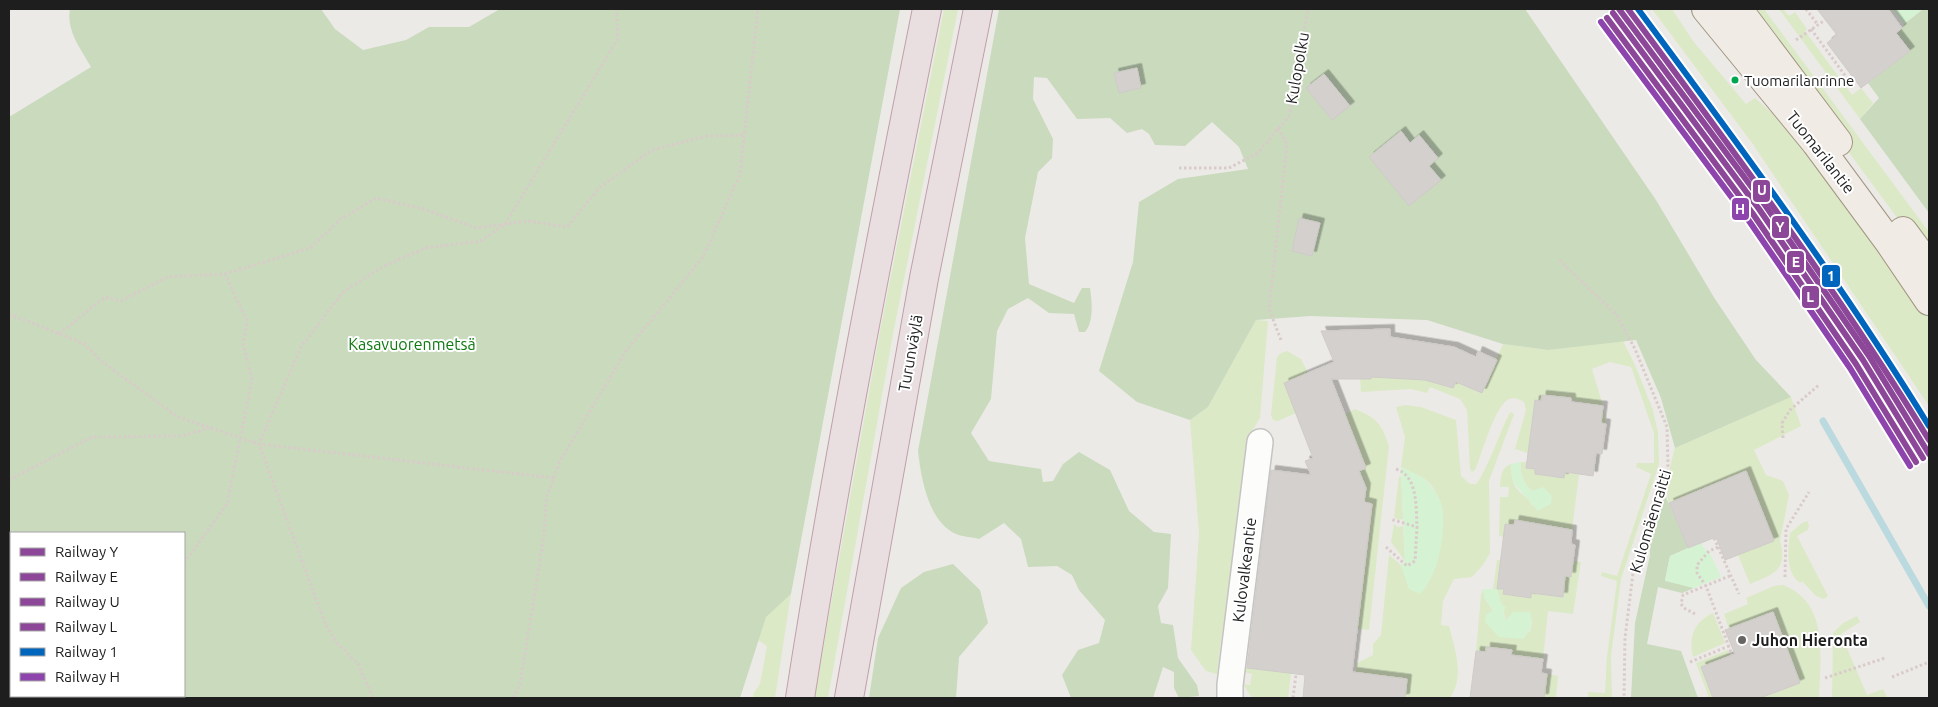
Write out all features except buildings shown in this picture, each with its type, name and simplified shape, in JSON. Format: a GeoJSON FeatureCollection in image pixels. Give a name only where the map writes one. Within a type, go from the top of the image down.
{"type":"FeatureCollection","features":[{"type":"Feature","properties":{"kind":"highway"},"geometry":{"type":"LineString","coordinates":[[800,698],[828,520],[875,268],[927,9]]}},
{"type":"Feature","properties":{"kind":"highway","name":"Turunväylä"},"geometry":{"type":"LineString","coordinates":[[849,698],[924,278],[978,9]]}},
{"type":"Feature","properties":{"kind":"main road","name":"Tuomarilantie"},"geometry":{"type":"LineString","coordinates":[[1706,9],[1816,143],[1889,242],[1929,301]]}},
{"type":"Feature","properties":{"kind":"main road","name":"Tuomarilantie"},"geometry":{"type":"LineString","coordinates":[[1738,9],[1929,266]]}},
{"type":"Feature","properties":{"kind":"street","name":"Kulovalkeantie"},"geometry":{"type":"LineString","coordinates":[[1230,698],[1230,685],[1247,603],[1260,442]]}},
{"type":"Feature","properties":{"kind":"path"},"geometry":{"type":"LineString","coordinates":[[373,698],[358,664],[335,640],[324,621],[259,444],[301,347],[343,292],[382,267],[425,248],[481,241],[505,224],[618,39],[616,9]]}},
{"type":"Feature","properties":{"kind":"path"},"geometry":{"type":"LineString","coordinates":[[513,698],[520,684],[544,535],[546,499],[560,461],[626,351],[703,257],[740,174],[758,9]]}},
{"type":"Feature","properties":{"kind":"path","name":"Kulopolku"},"geometry":{"type":"LineString","coordinates":[[1179,168],[1229,168],[1258,153],[1289,116],[1308,9]]}},
{"type":"Feature","properties":{"kind":"path"},"geometry":{"type":"LineString","coordinates":[[1806,9],[1818,25]]}},
{"type":"Feature","properties":{"kind":"path"},"geometry":{"type":"LineString","coordinates":[[1796,40],[1825,20]]}},
{"type":"Feature","properties":{"kind":"path"},"geometry":{"type":"LineString","coordinates":[[1811,29],[1854,89]]}},
{"type":"Feature","properties":{"kind":"path"},"geometry":{"type":"LineString","coordinates":[[1839,67],[1843,64]]}},
{"type":"Feature","properties":{"kind":"path"},"geometry":{"type":"LineString","coordinates":[[1278,128],[1287,144],[1269,309],[1280,340]]}},
{"type":"Feature","properties":{"kind":"path"},"geometry":{"type":"LineString","coordinates":[[59,334],[105,298],[121,301],[167,277],[225,274],[310,248],[341,219],[376,198],[422,209],[477,228],[528,221],[567,227],[600,187],[652,150],[707,136],[745,134]]}},
{"type":"Feature","properties":{"kind":"path","name":"Kulomäenraitti"},"geometry":{"type":"LineString","coordinates":[[1558,260],[1616,314],[1635,349],[1667,427],[1668,464],[1633,573],[1625,638],[1624,698]]}},
{"type":"Feature","properties":{"kind":"path"},"geometry":{"type":"LineString","coordinates":[[185,562],[227,504],[252,379],[243,344],[247,321],[225,274]]}},
{"type":"Feature","properties":{"kind":"path"},"geometry":{"type":"LineString","coordinates":[[9,314],[85,344],[101,362],[178,417],[259,444],[554,478]]}},
{"type":"Feature","properties":{"kind":"path"},"geometry":{"type":"LineString","coordinates":[[1783,438],[1782,423],[1790,410],[1820,384]]}},
{"type":"Feature","properties":{"kind":"path"},"geometry":{"type":"LineString","coordinates":[[9,480],[92,437],[182,436],[210,428]]}},
{"type":"Feature","properties":{"kind":"path"},"geometry":{"type":"LineString","coordinates":[[1386,547],[1407,566],[1415,560],[1416,499],[1409,478],[1404,472],[1396,470]]}},
{"type":"Feature","properties":{"kind":"path"},"geometry":{"type":"LineString","coordinates":[[1785,577],[1786,529],[1809,492]]}},
{"type":"Feature","properties":{"kind":"path"},"geometry":{"type":"LineString","coordinates":[[1390,519],[1417,527]]}},
{"type":"Feature","properties":{"kind":"path"},"geometry":{"type":"LineString","coordinates":[[1714,538],[1739,594]]}},
{"type":"Feature","properties":{"kind":"path"},"geometry":{"type":"LineString","coordinates":[[1718,548],[1709,551],[1697,565],[1696,573],[1706,586],[1732,655]]}},
{"type":"Feature","properties":{"kind":"path"},"geometry":{"type":"LineString","coordinates":[[1695,614],[1684,608],[1681,598],[1732,575]]}},
{"type":"Feature","properties":{"kind":"path"},"geometry":{"type":"LineString","coordinates":[[1690,662],[1729,646]]}},
{"type":"Feature","properties":{"kind":"path"},"geometry":{"type":"LineString","coordinates":[[1825,678],[1885,658]]}},
{"type":"Feature","properties":{"kind":"path"},"geometry":{"type":"LineString","coordinates":[[1892,677],[1929,662]]}},
{"type":"Feature","properties":{"kind":"path"},"geometry":{"type":"LineString","coordinates":[[1293,698],[1296,674]]}},
{"type":"Feature","properties":{"kind":"green space","name":"Kasavuorenmetsä"},"geometry":{"type":"Polygon","coordinates":[[[70,9],[321,9],[335,29],[363,50],[406,40],[429,27],[469,27],[500,9],[900,9],[791,594],[766,617],[740,698],[9,698],[9,117],[91,67],[75,40],[70,25],[70,9]]]}},
{"type":"Feature","properties":{"kind":"green space"},"geometry":{"type":"Polygon","coordinates":[[[944,9],[958,9],[893,334],[828,698],[814,698],[880,331],[944,9]]]}},
{"type":"Feature","properties":{"kind":"green space"},"geometry":{"type":"Polygon","coordinates":[[[999,9],[1525,9],[1656,200],[1715,299],[1756,360],[1791,397],[1675,448],[1661,398],[1636,340],[1548,350],[1503,344],[1427,320],[1310,316],[1256,320],[1208,407],[1190,420],[1137,402],[1099,371],[1133,262],[1139,202],[1178,179],[1248,169],[1239,147],[1212,122],[1185,146],[1155,145],[1149,134],[1142,129],[1127,133],[1110,118],[1077,119],[1047,78],[1034,77],[1033,99],[1053,139],[1052,158],[1038,172],[1025,238],[1029,284],[1074,303],[1082,288],[1090,288],[1092,305],[1090,323],[1085,332],[1079,332],[1074,314],[1049,313],[1028,298],[1008,309],[997,331],[991,399],[971,433],[989,461],[1041,469],[1043,482],[1053,481],[1063,464],[1079,452],[1110,470],[1129,511],[1154,532],[1171,534],[1168,588],[1158,606],[1161,623],[1173,625],[1178,658],[1197,685],[1199,696],[1179,698],[1174,688],[1174,672],[1163,667],[1153,698],[1071,698],[1062,675],[1078,650],[1099,643],[1105,620],[1079,590],[1072,575],[1057,566],[1028,567],[1021,539],[1004,523],[979,539],[956,534],[946,528],[932,509],[928,498],[921,473],[918,451],[999,9]]]}},
{"type":"Feature","properties":{"kind":"green space"},"geometry":{"type":"Polygon","coordinates":[[[1652,9],[1672,9],[1693,41],[1746,104],[1755,98],[1798,136],[1929,315],[1929,406],[1752,143],[1652,9]]]}},
{"type":"Feature","properties":{"kind":"green space"},"geometry":{"type":"Polygon","coordinates":[[[1743,9],[1764,9],[1929,232],[1929,261],[1743,9]]]}},
{"type":"Feature","properties":{"kind":"green space"},"geometry":{"type":"Polygon","coordinates":[[[1779,9],[1783,9],[1789,16],[1795,12],[1807,29],[1805,31],[1852,95],[1861,88],[1873,103],[1860,119],[1779,9]]]}},
{"type":"Feature","properties":{"kind":"green space"},"geometry":{"type":"Polygon","coordinates":[[[1893,9],[1923,9],[1904,24],[1893,9]]]}},
{"type":"Feature","properties":{"kind":"green space"},"geometry":{"type":"Polygon","coordinates":[[[1923,9],[1929,9],[1929,213],[1860,119],[1879,98],[1868,83],[1910,51],[1896,33],[1923,9]]]}},
{"type":"Feature","properties":{"kind":"green space"},"geometry":{"type":"Polygon","coordinates":[[[1256,320],[1268,321],[1260,418],[1252,431],[1231,617],[1222,633],[1217,674],[1206,671],[1191,650],[1199,533],[1190,420],[1208,407],[1256,320]]]}},
{"type":"Feature","properties":{"kind":"green space"},"geometry":{"type":"Polygon","coordinates":[[[1623,341],[1653,410],[1658,433],[1659,464],[1621,579],[1611,656],[1612,698],[1588,698],[1588,692],[1605,693],[1607,656],[1617,581],[1601,576],[1602,572],[1617,576],[1651,474],[1636,467],[1637,463],[1654,463],[1654,433],[1631,367],[1610,362],[1592,369],[1603,406],[1542,395],[1541,401],[1535,400],[1528,453],[1515,449],[1526,410],[1524,402],[1515,398],[1508,399],[1501,406],[1497,414],[1475,470],[1472,472],[1470,469],[1467,410],[1460,399],[1430,387],[1427,393],[1411,389],[1361,392],[1360,379],[1371,371],[1415,372],[1433,382],[1452,388],[1456,382],[1481,393],[1503,344],[1548,350],[1623,341]]]}},
{"type":"Feature","properties":{"kind":"green space"},"geometry":{"type":"Polygon","coordinates":[[[1287,351],[1301,359],[1308,373],[1296,413],[1278,421],[1273,420],[1271,415],[1277,357],[1287,351]]]}},
{"type":"Feature","properties":{"kind":"green space"},"geometry":{"type":"Polygon","coordinates":[[[1791,397],[1801,426],[1754,450],[1766,475],[1783,481],[1789,495],[1780,541],[1782,559],[1777,570],[1772,574],[1750,584],[1738,555],[1774,540],[1746,472],[1669,503],[1667,491],[1672,460],[1675,448],[1791,397]]]}},
{"type":"Feature","properties":{"kind":"green space"},"geometry":{"type":"Polygon","coordinates":[[[1405,405],[1421,407],[1456,420],[1461,476],[1470,484],[1476,484],[1479,480],[1509,414],[1511,412],[1514,414],[1489,481],[1490,553],[1483,565],[1472,577],[1454,579],[1443,601],[1441,625],[1449,626],[1458,672],[1455,690],[1450,698],[1405,698],[1407,679],[1356,672],[1357,663],[1373,655],[1373,644],[1381,635],[1389,555],[1401,565],[1409,589],[1436,567],[1441,533],[1441,509],[1434,488],[1426,480],[1401,467],[1405,437],[1396,407],[1405,405]]]}},
{"type":"Feature","properties":{"kind":"green space"},"geometry":{"type":"Polygon","coordinates":[[[1603,406],[1606,424],[1601,423],[1603,406]]]}},
{"type":"Feature","properties":{"kind":"green space"},"geometry":{"type":"Polygon","coordinates":[[[1355,409],[1369,415],[1378,423],[1384,432],[1389,446],[1369,630],[1349,628],[1372,504],[1364,502],[1364,489],[1345,414],[1355,409]]]}},
{"type":"Feature","properties":{"kind":"green space"},"geometry":{"type":"Polygon","coordinates":[[[1521,462],[1527,462],[1535,469],[1535,474],[1564,478],[1565,473],[1579,474],[1572,530],[1515,520],[1514,525],[1505,524],[1504,538],[1499,535],[1500,497],[1508,497],[1509,487],[1500,487],[1503,470],[1508,465],[1511,464],[1516,488],[1528,499],[1532,506],[1536,490],[1532,491],[1524,481],[1521,474],[1521,462]]]}},
{"type":"Feature","properties":{"kind":"green space"},"geometry":{"type":"Polygon","coordinates":[[[1521,462],[1521,474],[1529,488],[1532,491],[1543,487],[1552,496],[1551,504],[1538,511],[1512,478],[1511,464],[1521,462]]]}},
{"type":"Feature","properties":{"kind":"green space"},"geometry":{"type":"Polygon","coordinates":[[[1401,467],[1426,480],[1442,506],[1443,528],[1440,553],[1432,577],[1420,594],[1409,589],[1401,565],[1405,561],[1401,467]]]}},
{"type":"Feature","properties":{"kind":"green space"},"geometry":{"type":"Polygon","coordinates":[[[1401,476],[1403,519],[1398,520],[1394,517],[1399,477],[1401,476]]]}},
{"type":"Feature","properties":{"kind":"green space"},"geometry":{"type":"Polygon","coordinates":[[[1665,495],[1688,548],[1670,556],[1665,580],[1694,588],[1682,593],[1658,587],[1647,644],[1681,651],[1698,698],[1631,698],[1635,623],[1650,555],[1650,542],[1665,495]]]}},
{"type":"Feature","properties":{"kind":"green space"},"geometry":{"type":"Polygon","coordinates":[[[1807,521],[1809,525],[1808,530],[1797,536],[1828,596],[1824,599],[1816,596],[1802,581],[1800,583],[1795,578],[1790,567],[1788,553],[1790,533],[1807,521]]]}},
{"type":"Feature","properties":{"kind":"green space"},"geometry":{"type":"Polygon","coordinates":[[[1394,524],[1398,527],[1403,526],[1405,561],[1391,542],[1394,524]]]}},
{"type":"Feature","properties":{"kind":"green space"},"geometry":{"type":"Polygon","coordinates":[[[1701,543],[1705,550],[1708,549],[1721,577],[1694,588],[1665,581],[1670,556],[1701,543]]]}},
{"type":"Feature","properties":{"kind":"green space"},"geometry":{"type":"Polygon","coordinates":[[[1497,560],[1501,560],[1497,588],[1504,589],[1504,594],[1530,598],[1531,593],[1563,597],[1565,576],[1571,576],[1573,561],[1581,562],[1573,614],[1548,611],[1543,659],[1511,655],[1512,650],[1486,647],[1486,652],[1476,651],[1483,589],[1485,599],[1493,611],[1486,615],[1530,632],[1532,623],[1530,613],[1513,614],[1506,621],[1502,605],[1493,590],[1497,560]]]}},
{"type":"Feature","properties":{"kind":"green space"},"geometry":{"type":"Polygon","coordinates":[[[953,564],[980,590],[988,623],[959,657],[956,698],[869,698],[878,638],[901,588],[924,572],[953,564]]]}},
{"type":"Feature","properties":{"kind":"green space"},"geometry":{"type":"Polygon","coordinates":[[[1783,585],[1798,593],[1809,605],[1815,618],[1819,633],[1820,649],[1819,698],[1760,698],[1800,682],[1773,612],[1729,629],[1724,614],[1748,604],[1746,598],[1774,586],[1783,585]]]}},
{"type":"Feature","properties":{"kind":"green space"},"geometry":{"type":"Polygon","coordinates":[[[1483,589],[1497,589],[1502,605],[1506,607],[1503,613],[1506,621],[1513,612],[1530,612],[1531,627],[1523,639],[1499,637],[1485,622],[1486,615],[1493,610],[1485,599],[1483,589]]]}},
{"type":"Feature","properties":{"kind":"green space"},"geometry":{"type":"Polygon","coordinates":[[[791,594],[775,698],[754,698],[753,694],[760,684],[767,646],[758,640],[766,616],[791,594]]]}},
{"type":"Feature","properties":{"kind":"green space"},"geometry":{"type":"Polygon","coordinates":[[[1713,613],[1725,643],[1693,657],[1691,643],[1694,631],[1701,621],[1713,613]]]}},
{"type":"Feature","properties":{"kind":"green space"},"geometry":{"type":"Polygon","coordinates":[[[1857,616],[1860,622],[1841,634],[1867,695],[1883,689],[1887,697],[1832,698],[1833,633],[1843,623],[1857,616]]]}},
{"type":"Feature","properties":{"kind":"green space"},"geometry":{"type":"Polygon","coordinates":[[[1728,650],[1730,656],[1701,667],[1713,698],[1709,698],[1696,663],[1728,650]]]}},
{"type":"Feature","properties":{"kind":"green space"},"geometry":{"type":"Polygon","coordinates":[[[1245,668],[1291,673],[1288,698],[1252,698],[1243,684],[1250,685],[1252,674],[1244,672],[1245,668]]]}},
{"type":"Feature","properties":{"kind":"green space"},"geometry":{"type":"Polygon","coordinates":[[[1547,674],[1558,676],[1556,698],[1544,698],[1547,674]]]}},
{"type":"Feature","properties":{"kind":"waterway"},"geometry":{"type":"LineString","coordinates":[[1823,421],[1929,606]]}},
{"type":"Feature","properties":{"kind":"rail line","name":"Y"},"geometry":{"type":"LineString","coordinates":[[1619,9],[1765,205],[1869,356],[1929,454]]}},
{"type":"Feature","properties":{"kind":"rail line","name":"U"},"geometry":{"type":"LineString","coordinates":[[1628,9],[1821,275],[1929,440]]}},
{"type":"Feature","properties":{"kind":"rail line","name":"1"},"geometry":{"type":"LineString","coordinates":[[1638,9],[1751,162],[1824,266],[1929,426]]}},
{"type":"Feature","properties":{"kind":"rail line","name":"E"},"geometry":{"type":"LineString","coordinates":[[1613,13],[1759,209],[1863,360],[1923,458]]}},
{"type":"Feature","properties":{"kind":"rail line","name":"L"},"geometry":{"type":"LineString","coordinates":[[1607,18],[1753,214],[1856,364],[1916,462]]}},
{"type":"Feature","properties":{"kind":"rail line","name":"H"},"geometry":{"type":"LineString","coordinates":[[1601,22],[1747,218],[1850,368],[1910,466]]}},
{"type":"Feature","properties":{"kind":"place","name":"Tuomarilanrinne"},"geometry":{"type":"Point","coordinates":[1735,80]}},
{"type":"Feature","properties":{"kind":"place","name":"Juhon Hieronta"},"geometry":{"type":"Point","coordinates":[1742,640]}}]}
